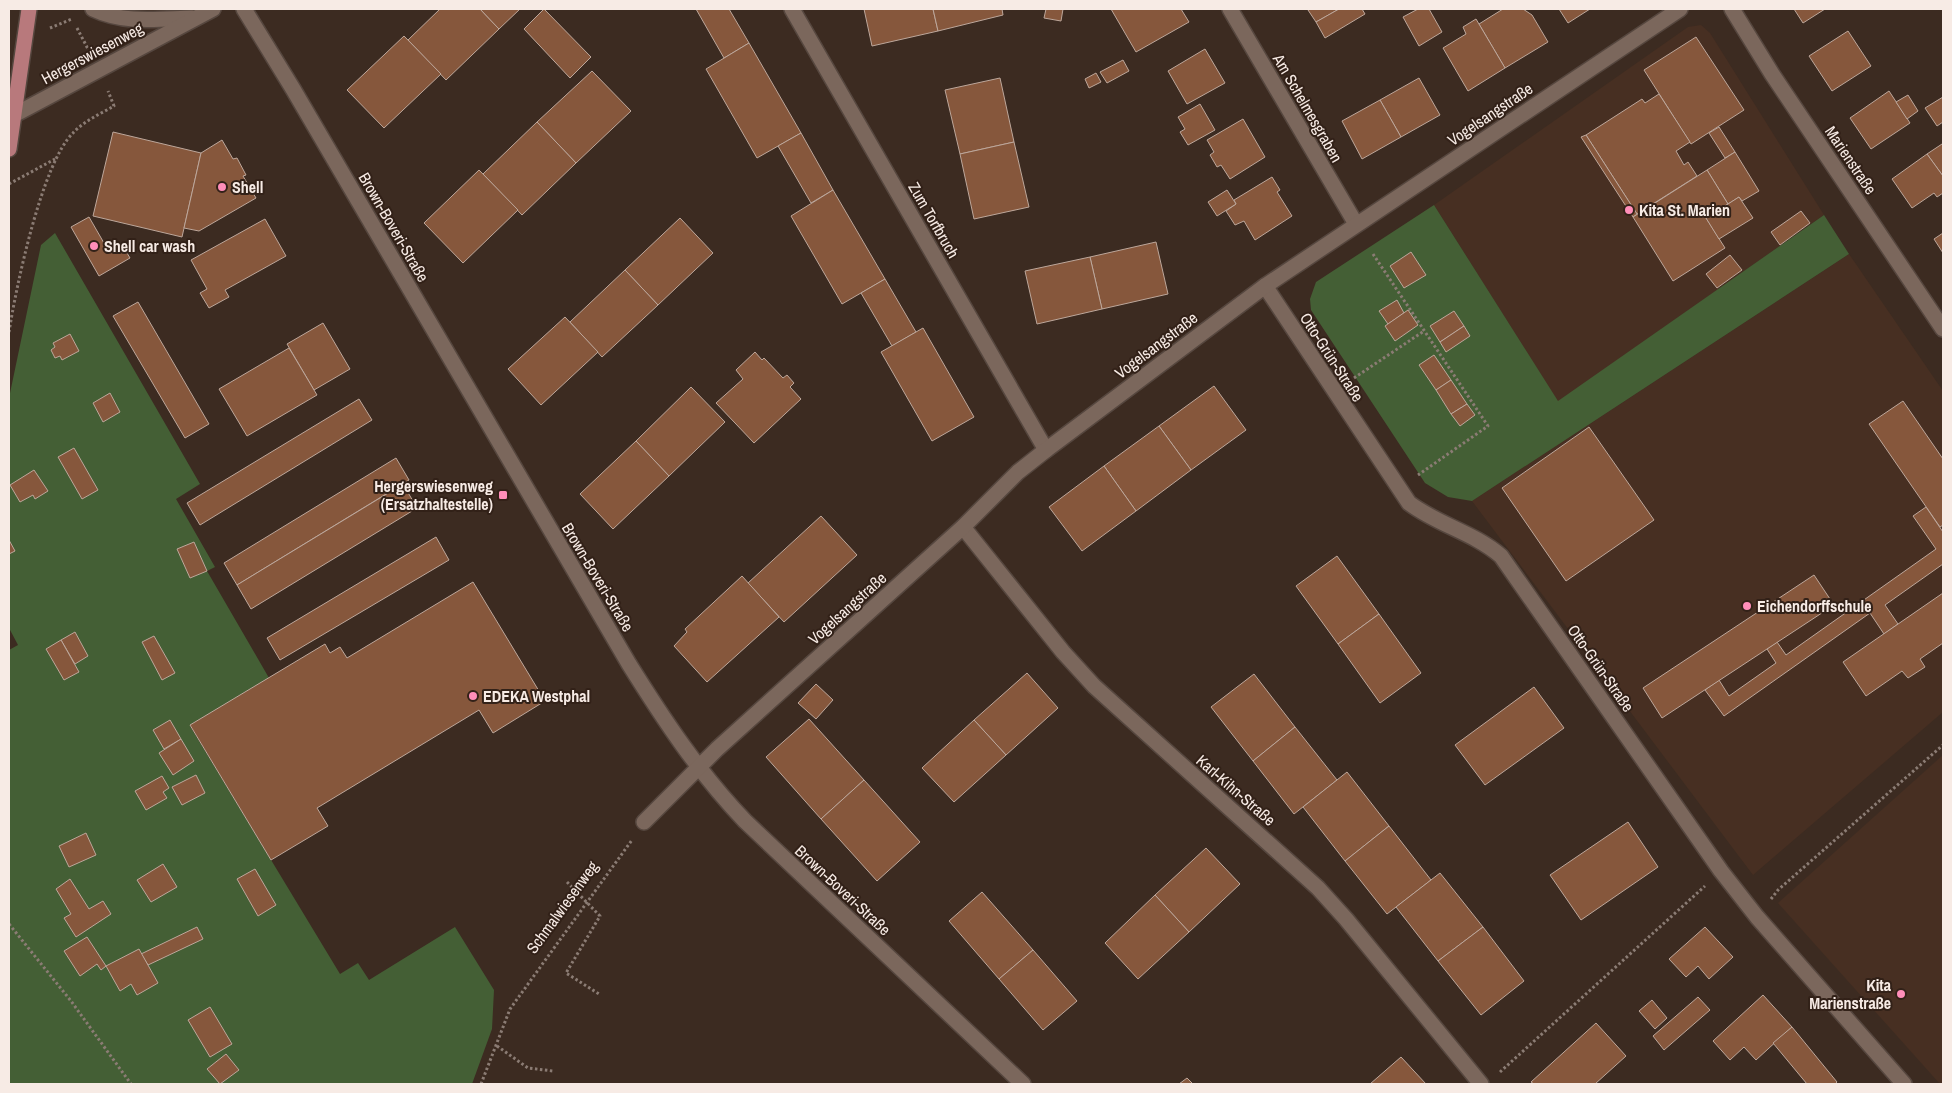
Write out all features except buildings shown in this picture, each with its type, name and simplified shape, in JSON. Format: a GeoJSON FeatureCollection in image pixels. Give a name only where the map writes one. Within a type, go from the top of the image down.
{"type":"FeatureCollection","features":[{"type":"Feature","properties":{"kind":"main road"},"geometry":{"type":"LineString","coordinates":[[9,150],[12,117],[29,9]]}},
{"type":"Feature","properties":{"kind":"street"},"geometry":{"type":"LineString","coordinates":[[93,9],[115,17],[129,19],[196,18]]}},
{"type":"Feature","properties":{"kind":"street","name":"Hergerswiesenweg"},"geometry":{"type":"LineString","coordinates":[[12,117],[213,9]]}},
{"type":"Feature","properties":{"kind":"street","name":"Brown-Boveri-Straße"},"geometry":{"type":"LineString","coordinates":[[244,9],[293,89],[629,664],[660,713],[698,767],[745,821],[1023,1084]]}},
{"type":"Feature","properties":{"kind":"street","name":"Zum Torfbruch"},"geometry":{"type":"LineString","coordinates":[[792,9],[1046,450]]}},
{"type":"Feature","properties":{"kind":"street","name":"Am Schelmesgraben"},"geometry":{"type":"LineString","coordinates":[[1230,9],[1356,224]]}},
{"type":"Feature","properties":{"kind":"street","name":"Vogelsangstraße"},"geometry":{"type":"LineString","coordinates":[[698,767],[963,527],[1018,472],[1046,450],[1265,286],[1680,9]]}},
{"type":"Feature","properties":{"kind":"street","name":"Marienstraße"},"geometry":{"type":"LineString","coordinates":[[1732,9],[1772,74],[1943,329]]}},
{"type":"Feature","properties":{"kind":"street","name":"Otto-Grün-Straße"},"geometry":{"type":"LineString","coordinates":[[1265,286],[1409,503],[1421,512],[1477,538],[1501,556],[1721,871],[1757,917],[1904,1084]]}},
{"type":"Feature","properties":{"kind":"street","name":"Karl-Kihn-Straße"},"geometry":{"type":"LineString","coordinates":[[963,527],[1063,652],[1094,686],[1318,888],[1487,1081]]}},
{"type":"Feature","properties":{"kind":"street"},"geometry":{"type":"LineString","coordinates":[[644,822],[698,767]]}},
{"type":"Feature","properties":{"kind":"path"},"geometry":{"type":"LineString","coordinates":[[78,14],[72,19],[98,70]]}},
{"type":"Feature","properties":{"kind":"path"},"geometry":{"type":"LineString","coordinates":[[9,332],[29,241],[55,158],[73,133],[114,106]]}},
{"type":"Feature","properties":{"kind":"path"},"geometry":{"type":"LineString","coordinates":[[9,184],[55,158]]}},
{"type":"Feature","properties":{"kind":"path"},"geometry":{"type":"LineString","coordinates":[[1373,254],[1488,426],[1398,489]]}},
{"type":"Feature","properties":{"kind":"path"},"geometry":{"type":"LineString","coordinates":[[1334,391],[1424,331]]}},
{"type":"Feature","properties":{"kind":"path"},"geometry":{"type":"LineString","coordinates":[[1757,917],[1778,890],[1943,745]]}},
{"type":"Feature","properties":{"kind":"path","name":"Schmalwiesenweg"},"geometry":{"type":"LineString","coordinates":[[481,1084],[510,1009],[644,822]]}},
{"type":"Feature","properties":{"kind":"path"},"geometry":{"type":"LineString","coordinates":[[1487,1081],[1721,871]]}},
{"type":"Feature","properties":{"kind":"path"},"geometry":{"type":"LineString","coordinates":[[567,882],[600,916],[566,973],[599,994]]}},
{"type":"Feature","properties":{"kind":"path"},"geometry":{"type":"LineString","coordinates":[[9,924],[71,1001],[131,1084]]}},
{"type":"Feature","properties":{"kind":"path"},"geometry":{"type":"LineString","coordinates":[[497,1046],[528,1068],[553,1071]]}},
{"type":"Feature","properties":{"kind":"shaded area","name":"Kita St. Marien"},"geometry":{"type":"Polygon","coordinates":[[[1701,25],[1710,33],[1824,215],[1558,402],[1434,205],[1688,27],[1701,25]]]}},
{"type":"Feature","properties":{"kind":"shaded area","name":"Eichendorffschule"},"geometry":{"type":"Polygon","coordinates":[[[1849,254],[1943,391],[1943,712],[1753,875],[1472,501],[1849,254]]]}},
{"type":"Feature","properties":{"kind":"shaded area","name":"Kita Marienstraße"},"geometry":{"type":"Polygon","coordinates":[[[1943,755],[1943,1084],[1940,1084],[1778,903],[1943,755]]]}},
{"type":"Feature","properties":{"kind":"green space"},"geometry":{"type":"Polygon","coordinates":[[[1434,205],[1558,401],[1824,215],[1849,254],[1472,501],[1448,497],[1425,483],[1311,310],[1310,299],[1316,282],[1434,205]]]}},
{"type":"Feature","properties":{"kind":"green space"},"geometry":{"type":"Polygon","coordinates":[[[55,233],[200,484],[176,499],[215,567],[207,571],[269,678],[190,726],[340,974],[358,963],[369,980],[455,927],[494,990],[492,1029],[472,1084],[9,1084],[9,650],[18,645],[9,628],[9,398],[41,245],[55,233]]]}},
{"type":"Feature","properties":{"kind":"place","name":"Shell"},"geometry":{"type":"Point","coordinates":[222,187]}},
{"type":"Feature","properties":{"kind":"place","name":"Kita St. Marien"},"geometry":{"type":"Point","coordinates":[1629,210]}},
{"type":"Feature","properties":{"kind":"place","name":"Shell car wash"},"geometry":{"type":"Point","coordinates":[94,246]}},
{"type":"Feature","properties":{"kind":"place","name":"Hergerswiesenweg (Ersatzhaltestelle)"},"geometry":{"type":"Point","coordinates":[503,495]}},
{"type":"Feature","properties":{"kind":"place","name":"Eichendorffschule"},"geometry":{"type":"Point","coordinates":[1747,606]}},
{"type":"Feature","properties":{"kind":"place","name":"EDEKA Westphal"},"geometry":{"type":"Point","coordinates":[473,696]}},
{"type":"Feature","properties":{"kind":"place","name":"Kita Marienstraße"},"geometry":{"type":"Point","coordinates":[1901,994]}}]}
